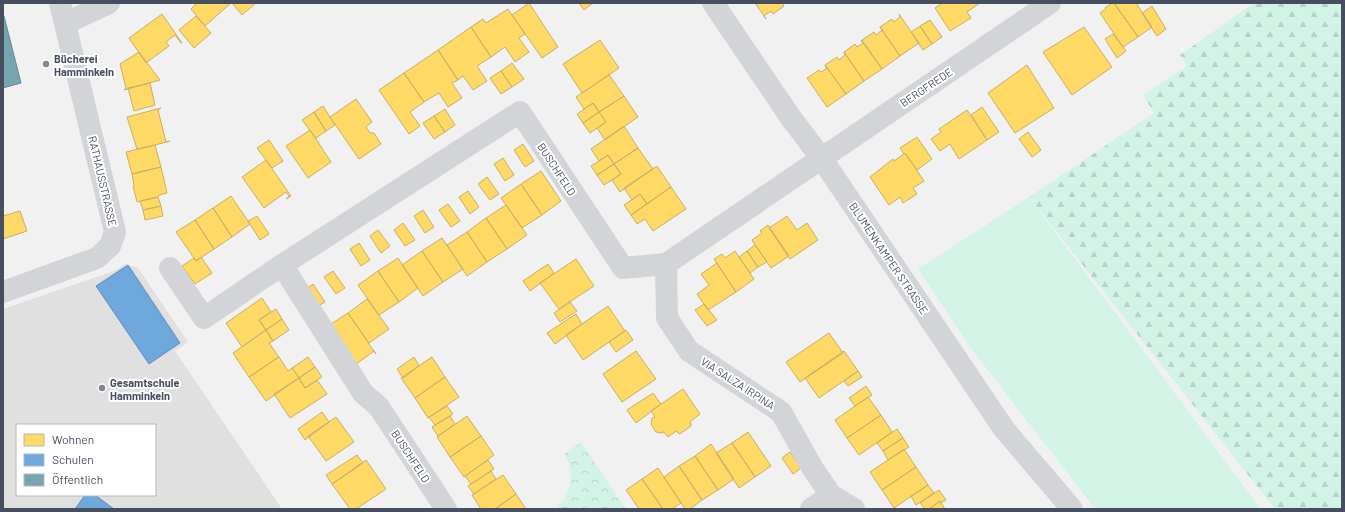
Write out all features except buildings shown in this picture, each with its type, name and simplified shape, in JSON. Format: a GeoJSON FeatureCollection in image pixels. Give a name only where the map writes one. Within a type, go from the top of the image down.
{"type":"FeatureCollection","features":[{"type":"Feature","properties":{"kind":"street","name":"RATHAUSSTRASSE"},"geometry":{"type":"LineString","coordinates":[[3,292],[97,258],[110,246],[114,232],[63,13],[109,3]]}},
{"type":"Feature","properties":{"kind":"street","name":"BLUMENKAMPER STRASSE"},"geometry":{"type":"LineString","coordinates":[[713,3],[791,118],[822,159],[1004,429],[1072,509]]}},
{"type":"Feature","properties":{"kind":"street","name":"BERGFREDE"},"geometry":{"type":"LineString","coordinates":[[822,159],[1026,9],[1050,3]]}},
{"type":"Feature","properties":{"kind":"street","name":"BUSCHFELD"},"geometry":{"type":"LineString","coordinates":[[170,268],[204,318],[520,112],[623,268],[666,264],[822,159]]}},
{"type":"Feature","properties":{"kind":"street","name":"VIA SALZA IRPINA"},"geometry":{"type":"LineString","coordinates":[[666,264],[667,318],[688,351],[781,412],[813,469],[831,495],[854,509]]}},
{"type":"Feature","properties":{"kind":"street","name":"BUSCHFELD"},"geometry":{"type":"LineString","coordinates":[[282,266],[363,393],[379,407],[446,509]]}},
{"type":"Feature","properties":{"kind":"street"},"geometry":{"type":"LineString","coordinates":[[811,509],[831,495]]}},
{"type":"Feature","properties":{"kind":"shaded area","name":"Gesamtschule Hamminkeln"},"geometry":{"type":"Polygon","coordinates":[[[125,264],[138,268],[188,342],[175,351],[282,509],[3,509],[3,309],[114,271],[125,264]]]}},
{"type":"Feature","properties":{"kind":"green space"},"geometry":{"type":"Polygon","coordinates":[[[1254,3],[1342,3],[1342,509],[1275,509],[1029,197],[1154,113],[1143,95],[1187,66],[1180,55],[1254,3]]]}},
{"type":"Feature","properties":{"kind":"green space"},"geometry":{"type":"Polygon","coordinates":[[[1029,197],[1261,509],[1095,509],[970,347],[918,269],[1029,197]]]}},
{"type":"Feature","properties":{"kind":"green space"},"geometry":{"type":"Polygon","coordinates":[[[581,442],[626,509],[555,509],[565,497],[570,483],[570,468],[564,454],[581,442]]]}},
{"type":"Feature","properties":{"kind":"place","name":"Bücherei Hamminkeln"},"geometry":{"type":"Point","coordinates":[46,64]}},
{"type":"Feature","properties":{"kind":"place","name":"Gesamtschule Hamminkeln"},"geometry":{"type":"Point","coordinates":[102,388]}}]}
